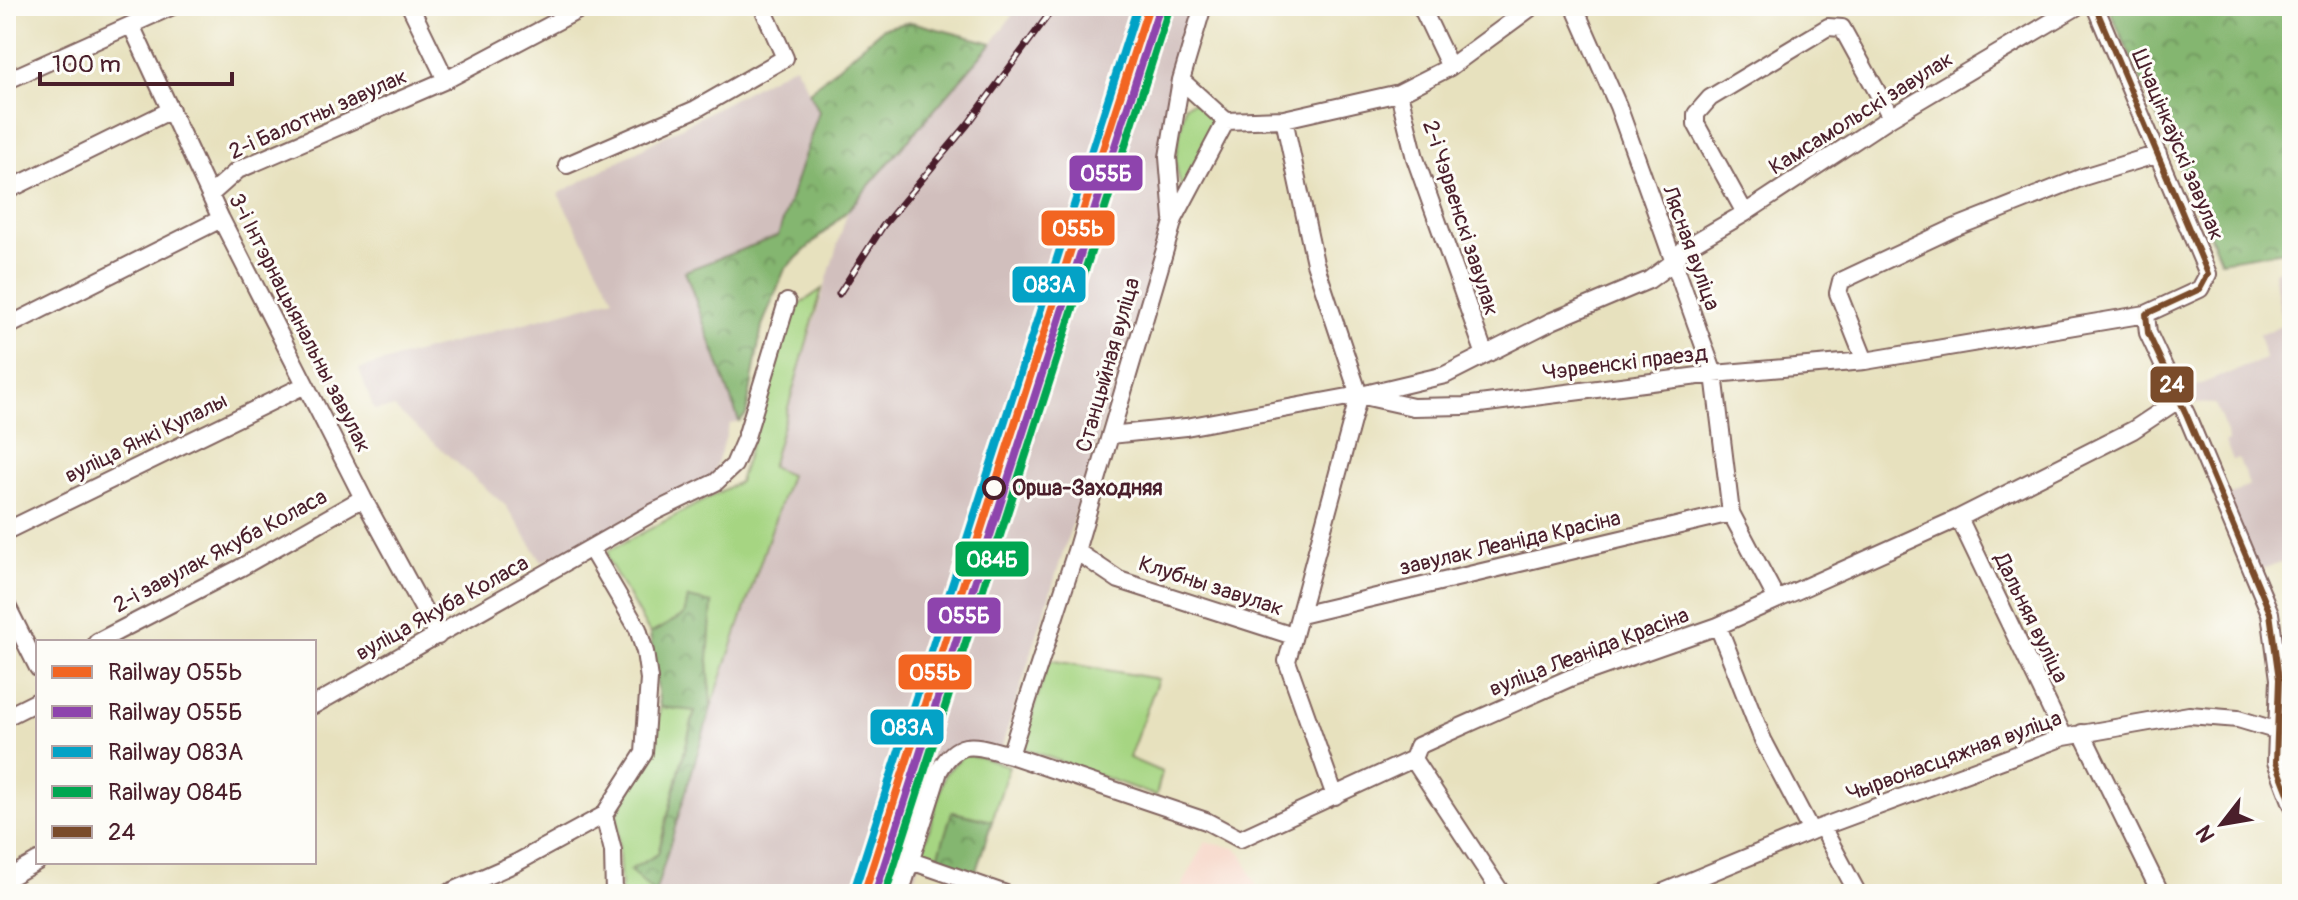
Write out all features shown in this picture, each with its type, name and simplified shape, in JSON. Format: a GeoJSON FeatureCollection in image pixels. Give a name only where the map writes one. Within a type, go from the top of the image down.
{"type":"FeatureCollection","features":[{"type":"Feature","properties":{"kind":"street"},"geometry":{"type":"LineString","coordinates":[[6,81],[173,6]]}},
{"type":"Feature","properties":{"kind":"street"},"geometry":{"type":"LineString","coordinates":[[410,6],[446,80]]}},
{"type":"Feature","properties":{"kind":"street","name":"2-і Балотны завулак"},"geometry":{"type":"LineString","coordinates":[[211,194],[238,170],[446,80],[586,6]]}},
{"type":"Feature","properties":{"kind":"street"},"geometry":{"type":"LineString","coordinates":[[567,165],[696,109],[785,58],[762,6]]}},
{"type":"Feature","properties":{"kind":"street"},"geometry":{"type":"LineString","coordinates":[[1174,219],[1168,157],[1181,80],[1203,6]]}},
{"type":"Feature","properties":{"kind":"street"},"geometry":{"type":"LineString","coordinates":[[1421,6],[1450,67]]}},
{"type":"Feature","properties":{"kind":"street"},"geometry":{"type":"LineString","coordinates":[[1181,80],[1226,121],[1284,119],[1399,93],[1450,67],[1533,6]]}},
{"type":"Feature","properties":{"kind":"street","name":"Лясная вуліца"},"geometry":{"type":"LineString","coordinates":[[1574,6],[1618,106],[1714,374],[1731,513],[1776,598]]}},
{"type":"Feature","properties":{"kind":"street","name":"Камсамольскі завулак"},"geometry":{"type":"LineString","coordinates":[[1359,395],[1445,375],[1552,321],[1649,280],[1672,263],[1685,248],[1745,213],[1891,117],[2078,6]]}},
{"type":"Feature","properties":{"kind":"street","name":"Шчацінкаўскі завулак"},"geometry":{"type":"LineString","coordinates":[[2095,6],[2208,274],[2200,289],[2146,314]]}},
{"type":"Feature","properties":{"kind":"street","name":"3-і Інтэрнацыянальны завулак"},"geometry":{"type":"LineString","coordinates":[[131,25],[221,219],[363,498],[438,636]]}},
{"type":"Feature","properties":{"kind":"street"},"geometry":{"type":"LineString","coordinates":[[1745,213],[1696,124],[1696,114],[1710,98],[1828,27],[1842,28],[1891,117]]}},
{"type":"Feature","properties":{"kind":"street","name":"2-і Чэрвенскі завулак"},"geometry":{"type":"LineString","coordinates":[[1399,93],[1415,158],[1485,355]]}},
{"type":"Feature","properties":{"kind":"street"},"geometry":{"type":"LineString","coordinates":[[6,191],[171,110]]}},
{"type":"Feature","properties":{"kind":"street"},"geometry":{"type":"LineString","coordinates":[[1284,119],[1315,263],[1359,395],[1287,661],[1335,796]]}},
{"type":"Feature","properties":{"kind":"street","name":"Станцыйная вуліца"},"geometry":{"type":"LineString","coordinates":[[1010,755],[1076,551],[1174,219],[1226,121]]}},
{"type":"Feature","properties":{"kind":"street"},"geometry":{"type":"LineString","coordinates":[[1865,361],[1838,293],[1841,281],[1967,222],[2083,177],[2158,154]]}},
{"type":"Feature","properties":{"kind":"street"},"geometry":{"type":"LineString","coordinates":[[6,327],[221,219]]}},
{"type":"Feature","properties":{"kind":"street","name":"вуліца Якуба Коласа"},"geometry":{"type":"LineString","coordinates":[[316,704],[654,512],[716,482],[734,465],[746,437],[787,302]]}},
{"type":"Feature","properties":{"kind":"street"},"geometry":{"type":"LineString","coordinates":[[2146,314],[2148,333],[2270,613],[2279,679],[2276,762],[2292,804]]}},
{"type":"Feature","properties":{"kind":"street","name":"Чэрвенскі праезд"},"geometry":{"type":"LineString","coordinates":[[1110,435],[1186,427],[1359,395],[1413,407],[1464,406],[1714,374],[1865,361],[2146,314]]}},
{"type":"Feature","properties":{"kind":"street","name":"вуліца Янкі Купалы"},"geometry":{"type":"LineString","coordinates":[[6,531],[305,385]]}},
{"type":"Feature","properties":{"kind":"street","name":"вуліца Леаніда Красіна"},"geometry":{"type":"LineString","coordinates":[[1010,755],[1206,821],[1240,839],[1413,759],[1418,746],[1570,678],[1718,626],[1959,518],[2133,430],[2178,400]]}},
{"type":"Feature","properties":{"kind":"street","name":"2-і завулак Якуба Коласа"},"geometry":{"type":"LineString","coordinates":[[101,640],[240,568],[363,498]]}},
{"type":"Feature","properties":{"kind":"street","name":"завулак Леаніда Красіна"},"geometry":{"type":"LineString","coordinates":[[1300,615],[1731,513]]}},
{"type":"Feature","properties":{"kind":"street","name":"Дальняя вуліца"},"geometry":{"type":"LineString","coordinates":[[1959,518],[2064,737]]}},
{"type":"Feature","properties":{"kind":"street"},"geometry":{"type":"LineString","coordinates":[[446,894],[516,863],[604,815],[644,753],[649,679],[638,629],[591,549]]}},
{"type":"Feature","properties":{"kind":"street","name":"Клубны завулак"},"geometry":{"type":"LineString","coordinates":[[1076,551],[1119,580],[1293,636]]}},
{"type":"Feature","properties":{"kind":"street"},"geometry":{"type":"LineString","coordinates":[[6,604],[36,664]]}},
{"type":"Feature","properties":{"kind":"street"},"geometry":{"type":"LineString","coordinates":[[1718,626],[1763,740],[1858,894]]}},
{"type":"Feature","properties":{"kind":"street"},"geometry":{"type":"LineString","coordinates":[[6,717],[36,702]]}},
{"type":"Feature","properties":{"kind":"street","name":"Чырвонасцяжная вуліца"},"geometry":{"type":"LineString","coordinates":[[1659,894],[1816,829],[2064,737],[2189,715],[2238,719],[2275,730]]}},
{"type":"Feature","properties":{"kind":"street"},"geometry":{"type":"LineString","coordinates":[[2082,733],[2161,894]]}},
{"type":"Feature","properties":{"kind":"street"},"geometry":{"type":"LineString","coordinates":[[900,894],[939,771],[948,755],[964,746],[982,747],[1010,755]]}},
{"type":"Feature","properties":{"kind":"street"},"geometry":{"type":"LineString","coordinates":[[1413,759],[1502,894]]}},
{"type":"Feature","properties":{"kind":"street"},"geometry":{"type":"LineString","coordinates":[[604,815],[613,851],[614,894]]}},
{"type":"Feature","properties":{"kind":"street"},"geometry":{"type":"LineString","coordinates":[[911,861],[1006,894]]}},
{"type":"Feature","properties":{"kind":"street"},"geometry":{"type":"LineString","coordinates":[[6,879],[36,862]]}},
{"type":"Feature","properties":{"kind":"shaded area"},"geometry":{"type":"Polygon","coordinates":[[[1019,6],[1194,6],[1175,74],[1168,220],[997,762],[980,757],[921,858],[909,894],[656,894],[711,708],[790,475],[770,467],[848,210],[992,43],[1019,6]]]}},
{"type":"Feature","properties":{"kind":"shaded area"},"geometry":{"type":"Polygon","coordinates":[[[795,65],[819,110],[778,236],[685,271],[739,421],[730,424],[713,475],[542,562],[506,506],[394,408],[374,410],[359,369],[614,298],[558,194],[795,65]]]}},
{"type":"Feature","properties":{"kind":"shaded area"},"geometry":{"type":"Polygon","coordinates":[[[2292,269],[2292,558],[2257,571],[2227,497],[2249,485],[2238,458],[2233,460],[2225,442],[2228,441],[2227,433],[2215,404],[2189,403],[2183,391],[2265,359],[2259,334],[2282,324],[2274,271],[2292,269]]]}},
{"type":"Feature","properties":{"kind":"shaded area"},"geometry":{"type":"Polygon","coordinates":[[[1205,842],[1235,848],[1242,854],[1260,894],[1178,894],[1205,842]]]}},
{"type":"Feature","properties":{"kind":"green space"},"geometry":{"type":"Polygon","coordinates":[[[2108,6],[2292,6],[2292,250],[2221,261],[2108,6]]]}},
{"type":"Feature","properties":{"kind":"green space"},"geometry":{"type":"Polygon","coordinates":[[[911,22],[992,43],[848,210],[785,269],[762,326],[746,415],[739,421],[685,271],[778,236],[819,111],[809,92],[883,28],[911,22]]]}},
{"type":"Feature","properties":{"kind":"green space"},"geometry":{"type":"Polygon","coordinates":[[[1194,102],[1211,118],[1213,128],[1182,192],[1175,161],[1185,105],[1194,102]]]}},
{"type":"Feature","properties":{"kind":"green space"},"geometry":{"type":"Polygon","coordinates":[[[822,289],[771,467],[790,475],[711,708],[708,660],[684,615],[650,634],[608,560],[608,551],[739,482],[793,309],[822,289]]]}},
{"type":"Feature","properties":{"kind":"green space"},"geometry":{"type":"Polygon","coordinates":[[[688,598],[712,603],[708,660],[711,708],[655,894],[630,870],[658,854],[695,711],[660,707],[650,634],[684,615],[688,598]]]}},
{"type":"Feature","properties":{"kind":"green space"},"geometry":{"type":"Polygon","coordinates":[[[1049,660],[1158,679],[1129,758],[1162,772],[1156,796],[1028,750],[1023,743],[1049,660]]]}},
{"type":"Feature","properties":{"kind":"green space"},"geometry":{"type":"Polygon","coordinates":[[[660,707],[695,710],[658,854],[630,870],[655,894],[621,894],[617,813],[657,745],[660,707]]]}},
{"type":"Feature","properties":{"kind":"green space"},"geometry":{"type":"Polygon","coordinates":[[[963,755],[1009,766],[992,821],[953,812],[936,864],[921,858],[945,774],[963,755]]]}},
{"type":"Feature","properties":{"kind":"green space"},"geometry":{"type":"Polygon","coordinates":[[[952,812],[992,821],[974,877],[936,864],[952,812]]]}},
{"type":"Feature","properties":{"kind":"railway"},"geometry":{"type":"LineString","coordinates":[[839,294],[883,226],[968,124],[1055,6]]}},
{"type":"Feature","properties":{"kind":"railway"},"geometry":{"type":"LineString","coordinates":[[854,894],[1137,6]]}},
{"type":"Feature","properties":{"kind":"rail line","name":"083А"},"geometry":{"type":"LineString","coordinates":[[854,891],[1138,6]]}},
{"type":"Feature","properties":{"kind":"rail line","name":"055Ь"},"geometry":{"type":"LineString","coordinates":[[864,894],[1149,6]]}},
{"type":"Feature","properties":{"kind":"rail line","name":"055Б"},"geometry":{"type":"LineString","coordinates":[[875,894],[1159,9]]}},
{"type":"Feature","properties":{"kind":"rail line","name":"084Б"},"geometry":{"type":"LineString","coordinates":[[885,894],[1168,12]]}},
{"type":"Feature","properties":{"kind":"transit line","name":"24"},"geometry":{"type":"LineString","coordinates":[[2095,6],[2208,274],[2200,289],[2146,314],[2148,333],[2187,416],[2270,613],[2279,679],[2276,762],[2292,804]]}},
{"type":"Feature","properties":{"kind":"place","name":"Орша-Заходняя"},"geometry":{"type":"Point","coordinates":[994,488]}}]}
